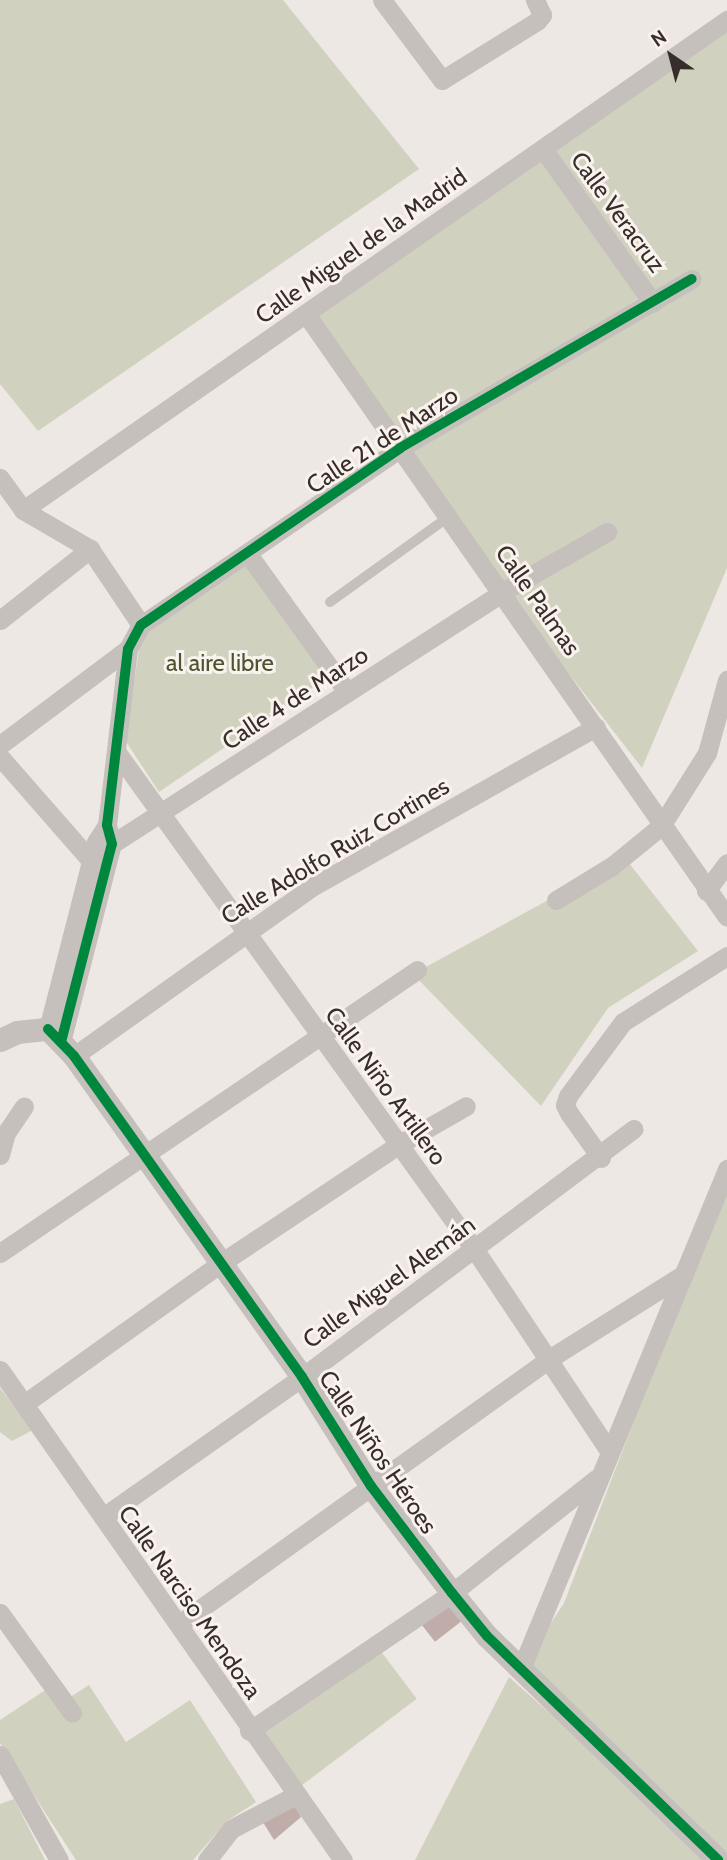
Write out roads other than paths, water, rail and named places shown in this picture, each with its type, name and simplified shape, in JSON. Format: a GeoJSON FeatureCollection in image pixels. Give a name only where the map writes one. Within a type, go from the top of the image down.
{"type":"FeatureCollection","features":[{"type":"Feature","properties":{"kind":"street"},"geometry":{"type":"LineString","coordinates":[[382,0],[442,80],[539,7]]}},
{"type":"Feature","properties":{"kind":"street","name":"Calle Miguel de la Madrid"},"geometry":{"type":"LineString","coordinates":[[23,510],[727,20]]}},
{"type":"Feature","properties":{"kind":"street","name":"Calle Veracruz"},"geometry":{"type":"LineString","coordinates":[[543,149],[653,303]]}},
{"type":"Feature","properties":{"kind":"street","name":"Calle 21 de Marzo"},"geometry":{"type":"LineString","coordinates":[[141,625],[400,448],[692,279]]}},
{"type":"Feature","properties":{"kind":"street","name":"Calle Palmas"},"geometry":{"type":"LineString","coordinates":[[306,314],[447,517],[504,592],[661,826],[727,917]]}},
{"type":"Feature","properties":{"kind":"street"},"geometry":{"type":"LineString","coordinates":[[0,478],[23,510],[90,550],[141,625],[128,649],[110,834],[61,1042]]}},
{"type":"Feature","properties":{"kind":"street","name":"Calle 4 de Marzo"},"geometry":{"type":"LineString","coordinates":[[110,834],[162,814],[504,592],[607,532]]}},
{"type":"Feature","properties":{"kind":"street"},"geometry":{"type":"LineString","coordinates":[[0,620],[90,550]]}},
{"type":"Feature","properties":{"kind":"street"},"geometry":{"type":"LineString","coordinates":[[248,554],[347,692]]}},
{"type":"Feature","properties":{"kind":"street"},"geometry":{"type":"LineString","coordinates":[[0,746],[128,649]]}},
{"type":"Feature","properties":{"kind":"street"},"geometry":{"type":"LineString","coordinates":[[556,900],[612,866],[661,826],[707,753],[724,713],[727,680]]}},
{"type":"Feature","properties":{"kind":"street","name":"Calle Adolfo Ruiz Cortines"},"geometry":{"type":"LineString","coordinates":[[61,1042],[245,932],[310,888],[596,727]]}},
{"type":"Feature","properties":{"kind":"street","name":"Calle Niño Artillero"},"geometry":{"type":"LineString","coordinates":[[118,754],[475,1250],[609,1451]]}},
{"type":"Feature","properties":{"kind":"street"},"geometry":{"type":"LineString","coordinates":[[0,757],[91,861]]}},
{"type":"Feature","properties":{"kind":"street"},"geometry":{"type":"LineString","coordinates":[[61,1042],[91,861],[110,834]]}},
{"type":"Feature","properties":{"kind":"street"},"geometry":{"type":"LineString","coordinates":[[706,891],[727,863]]}},
{"type":"Feature","properties":{"kind":"street"},"geometry":{"type":"LineString","coordinates":[[601,1158],[569,1113],[565,1105],[568,1096],[623,1022],[727,956]]}},
{"type":"Feature","properties":{"kind":"street"},"geometry":{"type":"LineString","coordinates":[[0,1253],[321,1039],[417,970]]}},
{"type":"Feature","properties":{"kind":"street"},"geometry":{"type":"LineString","coordinates":[[0,1040],[17,1032],[61,1042]]}},
{"type":"Feature","properties":{"kind":"street","name":"Calle Niños Héroes"},"geometry":{"type":"LineString","coordinates":[[61,1042],[302,1377],[371,1486],[452,1593],[521,1670],[718,1860]]}},
{"type":"Feature","properties":{"kind":"street"},"geometry":{"type":"LineString","coordinates":[[0,1155],[6,1133],[24,1105]]}},
{"type":"Feature","properties":{"kind":"street"},"geometry":{"type":"LineString","coordinates":[[24,1404],[221,1263],[398,1145],[466,1106]]}},
{"type":"Feature","properties":{"kind":"street","name":"Calle Miguel Alemán"},"geometry":{"type":"LineString","coordinates":[[103,1517],[302,1377],[601,1158],[634,1129]]}},
{"type":"Feature","properties":{"kind":"street"},"geometry":{"type":"LineString","coordinates":[[521,1670],[597,1479],[727,1169]]}},
{"type":"Feature","properties":{"kind":"street"},"geometry":{"type":"LineString","coordinates":[[179,1624],[549,1359],[684,1274]]}},
{"type":"Feature","properties":{"kind":"street","name":"Calle Narciso Mendoza"},"geometry":{"type":"LineString","coordinates":[[1,1374],[179,1624],[249,1731],[343,1860]]}},
{"type":"Feature","properties":{"kind":"street"},"geometry":{"type":"LineString","coordinates":[[249,1731],[452,1593],[597,1479]]}},
{"type":"Feature","properties":{"kind":"street"},"geometry":{"type":"LineString","coordinates":[[0,1613],[72,1713]]}},
{"type":"Feature","properties":{"kind":"street"},"geometry":{"type":"LineString","coordinates":[[0,1755],[58,1860]]}},
{"type":"Feature","properties":{"kind":"street"},"geometry":{"type":"LineString","coordinates":[[207,1860],[231,1829],[296,1796]]}},
{"type":"Feature","properties":{"kind":"lane"},"geometry":{"type":"LineString","coordinates":[[330,602],[447,517]]}},
{"type":"Feature","properties":{"kind":"park label","name":"al aire libre"},"geometry":{"type":"Point","coordinates":[220,663]}}]}
